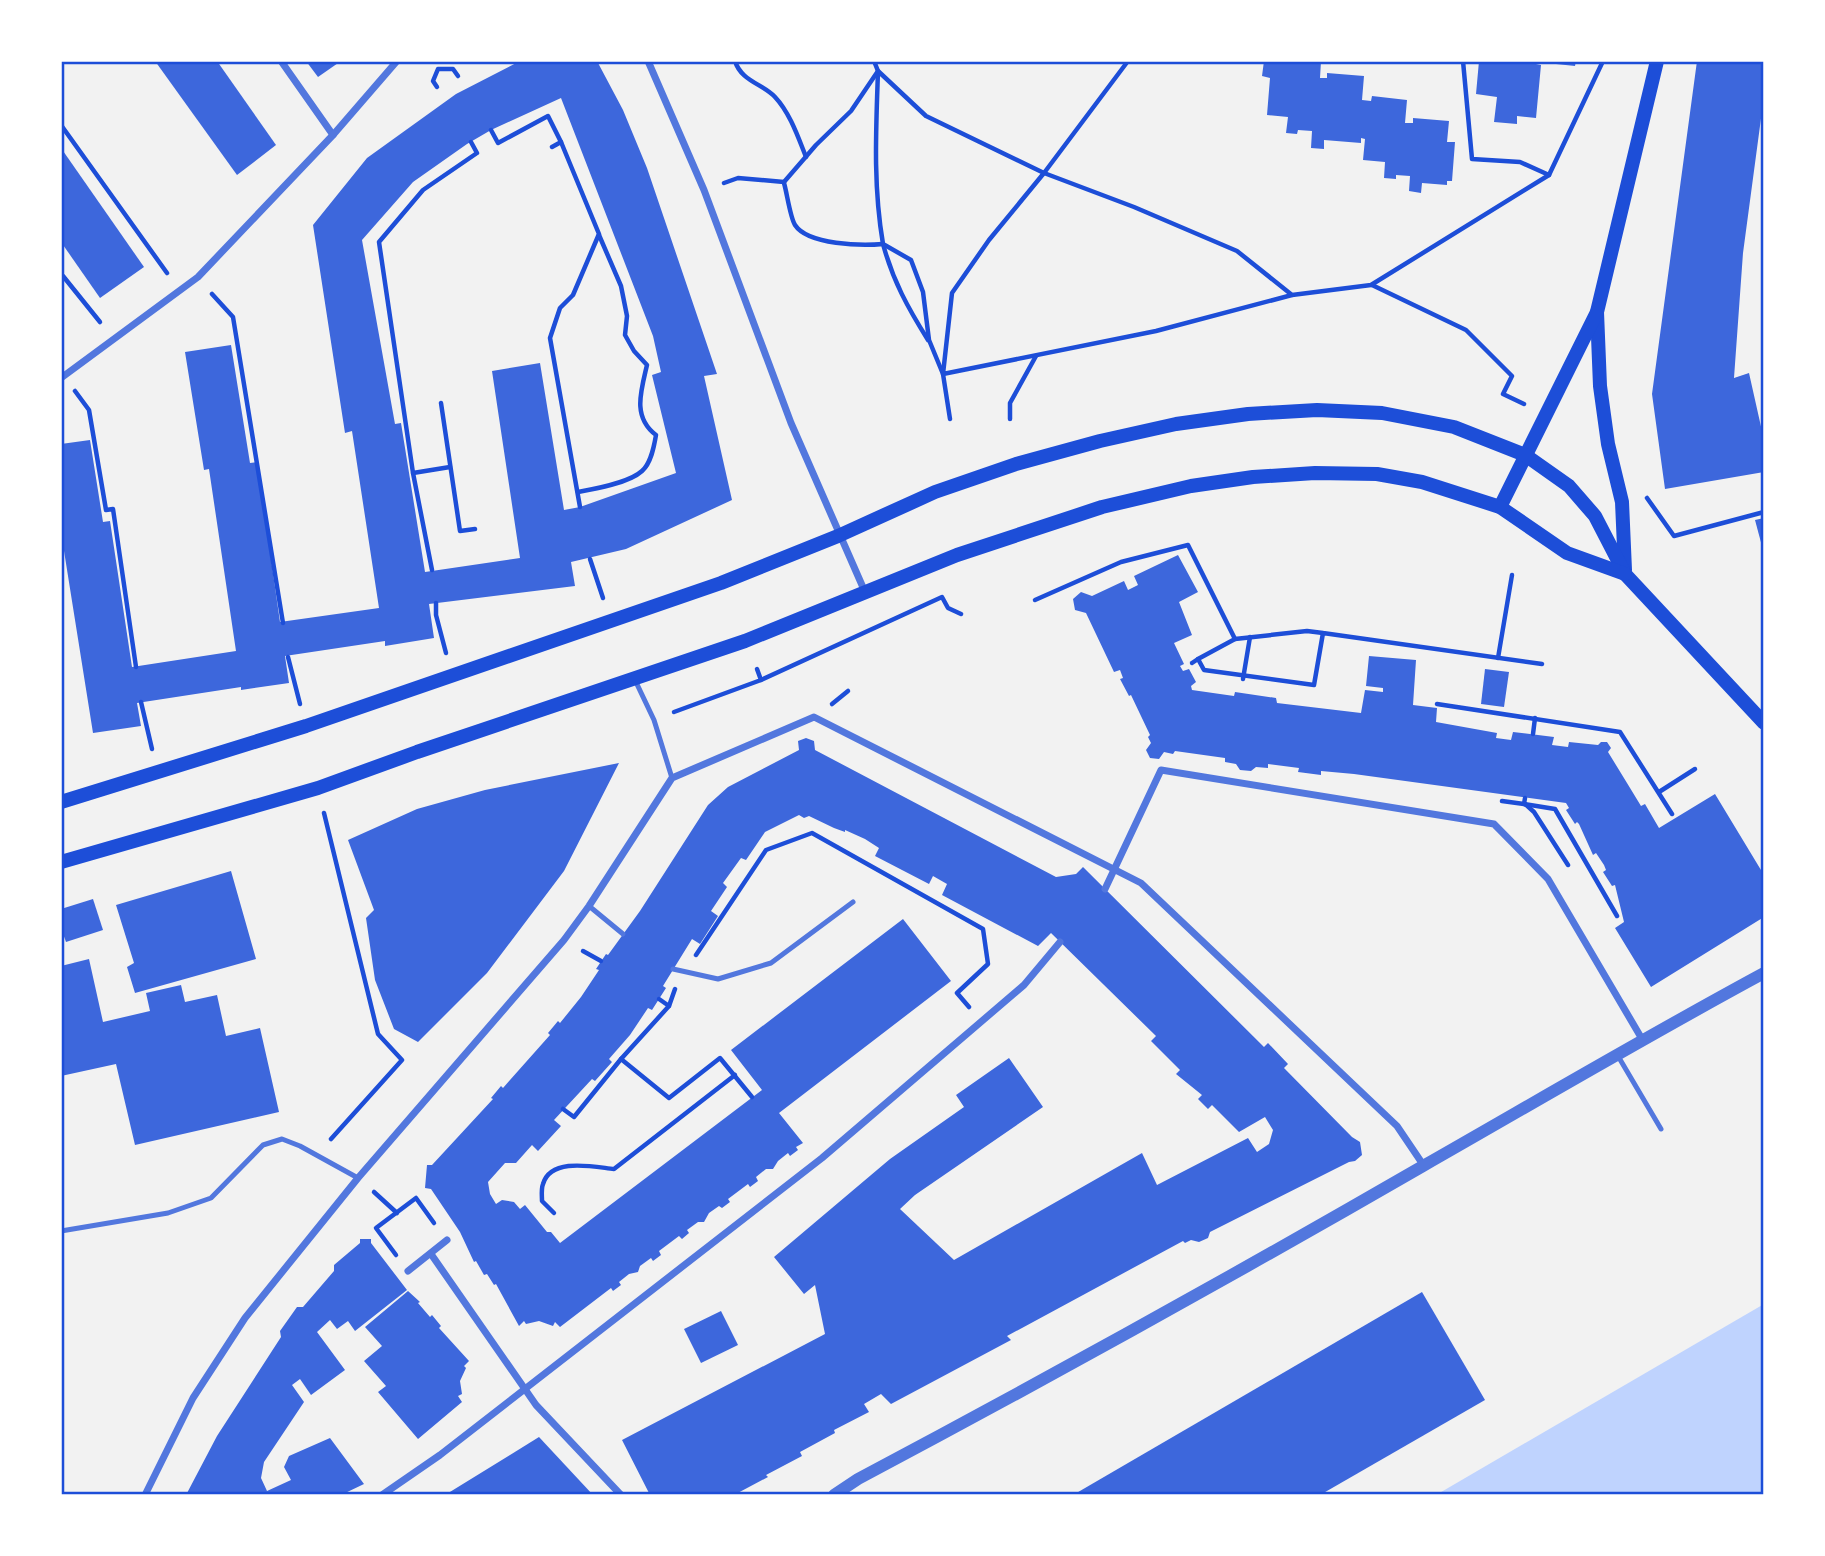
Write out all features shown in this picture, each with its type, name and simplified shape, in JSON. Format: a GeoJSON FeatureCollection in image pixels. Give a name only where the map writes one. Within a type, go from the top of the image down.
{"type":"FeatureCollection","features":[{"type":"Feature","properties":{"kind":"main road"},"geometry":{"type":"LineString","coordinates":[[1500,507],[1597,312],[1657,61]]}},
{"type":"Feature","properties":{"kind":"main road"},"geometry":{"type":"LineString","coordinates":[[1597,312],[1600,386],[1622,502],[1625,575]]}},
{"type":"Feature","properties":{"kind":"main road"},"geometry":{"type":"LineString","coordinates":[[61,802],[306,726],[721,583],[838,536],[935,492],[1016,464],[1176,424],[1248,414],[1317,410],[1382,413],[1454,426],[1525,455],[1569,486],[1595,516],[1625,575],[1764,723]]}},
{"type":"Feature","properties":{"kind":"main road"},"geometry":{"type":"LineString","coordinates":[[61,862],[318,788],[745,641],[957,555],[1102,508],[1191,486],[1252,477],[1315,473],[1377,474],[1454,491],[1500,507],[1567,553],[1625,575]]}},
{"type":"Feature","properties":{"kind":"street"},"geometry":{"type":"LineString","coordinates":[[281,61],[333,135]]}},
{"type":"Feature","properties":{"kind":"street"},"geometry":{"type":"LineString","coordinates":[[63,377],[198,277],[333,135],[397,61]]}},
{"type":"Feature","properties":{"kind":"street"},"geometry":{"type":"LineString","coordinates":[[648,61],[704,191],[791,423],[838,536],[865,592]]}},
{"type":"Feature","properties":{"kind":"street"},"geometry":{"type":"LineString","coordinates":[[145,1495],[193,1398],[245,1318],[358,1178],[564,940],[672,778],[814,718],[1140,883],[1397,1126],[1424,1166]]}},
{"type":"Feature","properties":{"kind":"street"},"geometry":{"type":"LineString","coordinates":[[1105,889],[1112,869],[1161,770],[1494,824],[1548,879],[1642,1039]]}},
{"type":"Feature","properties":{"kind":"street"},"geometry":{"type":"LineString","coordinates":[[382,1495],[440,1455],[822,1158],[1024,985],[1060,942]]}},
{"type":"Feature","properties":{"kind":"street"},"geometry":{"type":"LineString","coordinates":[[834,1495],[858,1479],[1067,1368],[1424,1166],[1616,1053],[1764,973]]}},
{"type":"Feature","properties":{"kind":"street"},"geometry":{"type":"LineString","coordinates":[[408,1271],[447,1240]]}},
{"type":"Feature","properties":{"kind":"street"},"geometry":{"type":"LineString","coordinates":[[431,1254],[536,1405],[621,1495]]}},
{"type":"Feature","properties":{"kind":"lane"},"geometry":{"type":"LineString","coordinates":[[635,680],[654,720],[672,778]]}},
{"type":"Feature","properties":{"kind":"lane"},"geometry":{"type":"LineString","coordinates":[[673,969],[718,979],[771,963],[853,902]]}},
{"type":"Feature","properties":{"kind":"lane"},"geometry":{"type":"LineString","coordinates":[[589,906],[624,934]]}},
{"type":"Feature","properties":{"kind":"lane"},"geometry":{"type":"LineString","coordinates":[[1616,1053],[1661,1129]]}},
{"type":"Feature","properties":{"kind":"lane"},"geometry":{"type":"LineString","coordinates":[[61,1231],[168,1213],[211,1198],[263,1145],[282,1139],[358,1178]]}},
{"type":"Feature","properties":{"kind":"path"},"geometry":{"type":"LineString","coordinates":[[735,61],[738,69],[755,85],[774,96],[786,112],[806,157]]}},
{"type":"Feature","properties":{"kind":"path"},"geometry":{"type":"LineString","coordinates":[[874,61],[878,71],[874,161],[876,206],[883,244],[903,301],[929,340],[943,374],[950,419]]}},
{"type":"Feature","properties":{"kind":"path"},"geometry":{"type":"LineString","coordinates":[[943,374],[953,293],[989,240],[1044,173],[1128,61]]}},
{"type":"Feature","properties":{"kind":"path"},"geometry":{"type":"LineString","coordinates":[[1463,61],[1472,159],[1520,162],[1549,175]]}},
{"type":"Feature","properties":{"kind":"path"},"geometry":{"type":"LineString","coordinates":[[943,374],[1156,331],[1292,295],[1371,285],[1549,175],[1603,61]]}},
{"type":"Feature","properties":{"kind":"path"},"geometry":{"type":"LineString","coordinates":[[437,87],[433,81],[438,69],[453,69],[458,76]]}},
{"type":"Feature","properties":{"kind":"path"},"geometry":{"type":"LineString","coordinates":[[784,182],[851,111],[878,71]]}},
{"type":"Feature","properties":{"kind":"path"},"geometry":{"type":"LineString","coordinates":[[878,71],[926,116],[1044,173],[1237,251],[1292,295]]}},
{"type":"Feature","properties":{"kind":"path"},"geometry":{"type":"LineString","coordinates":[[491,130],[498,143],[548,116],[624,296],[627,316],[625,335],[634,351],[647,365],[640,402],[641,415],[646,427],[656,435],[648,461],[642,472],[598,489],[578,492]]}},
{"type":"Feature","properties":{"kind":"path"},"geometry":{"type":"LineString","coordinates":[[61,125],[154,255]]}},
{"type":"Feature","properties":{"kind":"path"},"geometry":{"type":"LineString","coordinates":[[432,570],[413,473],[379,242],[423,190],[477,153],[471,142]]}},
{"type":"Feature","properties":{"kind":"path"},"geometry":{"type":"LineString","coordinates":[[552,147],[561,142]]}},
{"type":"Feature","properties":{"kind":"path"},"geometry":{"type":"LineString","coordinates":[[704,191],[738,178],[784,182]]}},
{"type":"Feature","properties":{"kind":"path"},"geometry":{"type":"LineString","coordinates":[[784,182],[795,225],[811,238],[864,246],[883,244],[911,260],[923,292],[929,340]]}},
{"type":"Feature","properties":{"kind":"path"},"geometry":{"type":"LineString","coordinates":[[580,507],[550,338],[560,308],[573,295],[599,234]]}},
{"type":"Feature","properties":{"kind":"path"},"geometry":{"type":"LineString","coordinates":[[61,276],[85,303]]}},
{"type":"Feature","properties":{"kind":"path"},"geometry":{"type":"LineString","coordinates":[[198,277],[233,317],[283,623]]}},
{"type":"Feature","properties":{"kind":"path"},"geometry":{"type":"LineString","coordinates":[[1371,285],[1466,330],[1512,376],[1503,394],[1546,414]]}},
{"type":"Feature","properties":{"kind":"path"},"geometry":{"type":"LineString","coordinates":[[1010,419],[1010,403],[1036,355]]}},
{"type":"Feature","properties":{"kind":"path"},"geometry":{"type":"LineString","coordinates":[[63,377],[89,410],[106,510],[113,509],[136,667]]}},
{"type":"Feature","properties":{"kind":"path"},"geometry":{"type":"LineString","coordinates":[[441,403],[460,531],[475,529]]}},
{"type":"Feature","properties":{"kind":"path"},"geometry":{"type":"LineString","coordinates":[[413,473],[450,467]]}},
{"type":"Feature","properties":{"kind":"path"},"geometry":{"type":"LineString","coordinates":[[1645,495],[1674,536],[1764,512]]}},
{"type":"Feature","properties":{"kind":"path"},"geometry":{"type":"LineString","coordinates":[[1035,600],[1121,562],[1188,545],[1234,639]]}},
{"type":"Feature","properties":{"kind":"path"},"geometry":{"type":"LineString","coordinates":[[590,559],[612,621]]}},
{"type":"Feature","properties":{"kind":"path"},"geometry":{"type":"LineString","coordinates":[[1498,657],[1512,575]]}},
{"type":"Feature","properties":{"kind":"path"},"geometry":{"type":"LineString","coordinates":[[654,720],[761,680],[942,597],[948,608],[961,614]]}},
{"type":"Feature","properties":{"kind":"path"},"geometry":{"type":"LineString","coordinates":[[436,603],[439,627]]}},
{"type":"Feature","properties":{"kind":"path"},"geometry":{"type":"LineString","coordinates":[[1192,663],[1234,639],[1307,631],[1542,664]]}},
{"type":"Feature","properties":{"kind":"path"},"geometry":{"type":"LineString","coordinates":[[1198,659],[1204,670],[1314,685],[1323,633]]}},
{"type":"Feature","properties":{"kind":"path"},"geometry":{"type":"LineString","coordinates":[[1244,677],[1250,637]]}},
{"type":"Feature","properties":{"kind":"path"},"geometry":{"type":"LineString","coordinates":[[288,657],[292,677]]}},
{"type":"Feature","properties":{"kind":"path"},"geometry":{"type":"LineString","coordinates":[[757,669],[761,680]]}},
{"type":"Feature","properties":{"kind":"path"},"geometry":{"type":"LineString","coordinates":[[141,702],[145,726]]}},
{"type":"Feature","properties":{"kind":"path"},"geometry":{"type":"LineString","coordinates":[[1437,704],[1620,732],[1672,814]]}},
{"type":"Feature","properties":{"kind":"path"},"geometry":{"type":"LineString","coordinates":[[1533,734],[1535,718]]}},
{"type":"Feature","properties":{"kind":"path"},"geometry":{"type":"LineString","coordinates":[[1658,792],[1695,769]]}},
{"type":"Feature","properties":{"kind":"path"},"geometry":{"type":"LineString","coordinates":[[1569,866],[1534,812],[1524,804],[1555,809],[1617,916]]}},
{"type":"Feature","properties":{"kind":"path"},"geometry":{"type":"LineString","coordinates":[[564,1110],[574,1117],[669,1006],[680,977],[766,850],[812,833],[984,929],[988,964],[957,993]]}},
{"type":"Feature","properties":{"kind":"path"},"geometry":{"type":"LineString","coordinates":[[323,1148],[402,1060],[378,1034],[331,839]]}},
{"type":"Feature","properties":{"kind":"path"},"geometry":{"type":"LineString","coordinates":[[659,999],[669,1006]]}},
{"type":"Feature","properties":{"kind":"path"},"geometry":{"type":"LineString","coordinates":[[621,1059],[669,1098],[720,1058],[752,1097]]}},
{"type":"Feature","properties":{"kind":"path"},"geometry":{"type":"LineString","coordinates":[[554,1213],[542,1201],[542,1183],[551,1174],[559,1168],[576,1166],[614,1169],[735,1075]]}},
{"type":"Feature","properties":{"kind":"path"},"geometry":{"type":"LineString","coordinates":[[358,1178],[397,1213]]}},
{"type":"Feature","properties":{"kind":"path"},"geometry":{"type":"LineString","coordinates":[[408,1271],[376,1228],[416,1198],[447,1240]]}},
{"type":"Feature","properties":{"kind":"water"},"geometry":{"type":"Polygon","coordinates":[[[1764,1304],[1764,1495],[1436,1495],[1764,1304]]]}},
{"type":"Feature","properties":{"kind":"building"},"geometry":{"type":"Polygon","coordinates":[[[155,61],[217,61],[276,145],[237,175],[155,61]]]}},
{"type":"Feature","properties":{"kind":"building"},"geometry":{"type":"Polygon","coordinates":[[[306,61],[341,61],[318,77],[306,61]]]}},
{"type":"Feature","properties":{"kind":"building"},"geometry":{"type":"Polygon","coordinates":[[[520,61],[597,61],[623,110],[647,168],[717,374],[704,376],[732,500],[626,549],[571,562],[575,586],[429,604],[434,638],[385,646],[385,641],[285,656],[289,683],[241,690],[241,687],[137,703],[141,726],[93,733],[61,532],[61,444],[90,440],[103,522],[110,521],[132,667],[236,651],[209,469],[204,470],[185,352],[231,345],[250,463],[257,462],[280,622],[379,608],[352,431],[345,433],[313,225],[367,158],[456,94],[520,61]],[[561,98],[491,130],[413,182],[362,240],[395,424],[401,423],[425,572],[520,558],[492,371],[540,363],[564,510],[580,507],[676,473],[652,375],[661,372],[653,336],[561,98]]]}},
{"type":"Feature","properties":{"kind":"building"},"geometry":{"type":"Polygon","coordinates":[[[1264,61],[1321,61],[1320,78],[1327,78],[1327,73],[1364,76],[1362,100],[1371,101],[1372,96],[1407,100],[1405,123],[1413,123],[1413,118],[1449,121],[1447,142],[1455,142],[1452,181],[1447,181],[1447,185],[1422,183],[1421,193],[1409,191],[1410,176],[1384,178],[1385,162],[1363,160],[1365,139],[1361,138],[1361,143],[1324,140],[1324,149],[1311,148],[1312,131],[1286,133],[1288,117],[1267,115],[1270,78],[1262,76],[1264,61]]]}},
{"type":"Feature","properties":{"kind":"building"},"geometry":{"type":"Polygon","coordinates":[[[1479,61],[1536,61],[1536,64],[1541,65],[1536,118],[1517,116],[1517,124],[1494,122],[1497,97],[1476,94],[1479,61]]]}},
{"type":"Feature","properties":{"kind":"building"},"geometry":{"type":"Polygon","coordinates":[[[1556,61],[1576,61],[1575,66],[1556,64],[1556,61]]]}},
{"type":"Feature","properties":{"kind":"building"},"geometry":{"type":"Polygon","coordinates":[[[1697,61],[1764,61],[1764,96],[1743,253],[1734,378],[1749,373],[1764,440],[1764,472],[1665,489],[1652,394],[1697,61]]]}},
{"type":"Feature","properties":{"kind":"building"},"geometry":{"type":"Polygon","coordinates":[[[61,148],[144,267],[100,298],[61,242],[61,148]]]}},
{"type":"Feature","properties":{"kind":"building"},"geometry":{"type":"Polygon","coordinates":[[[1764,518],[1764,550],[1763,550],[1755,520],[1764,518]]]}},
{"type":"Feature","properties":{"kind":"building"},"geometry":{"type":"Polygon","coordinates":[[[1178,555],[1198,592],[1179,602],[1192,635],[1174,643],[1184,664],[1180,666],[1183,671],[1189,669],[1196,682],[1191,686],[1192,690],[1234,696],[1235,692],[1276,698],[1277,703],[1361,713],[1365,690],[1383,692],[1383,688],[1366,686],[1369,656],[1416,660],[1413,705],[1437,708],[1436,722],[1497,733],[1496,738],[1511,740],[1513,732],[1554,737],[1552,745],[1568,747],[1569,742],[1598,745],[1607,742],[1611,748],[1608,752],[1641,806],[1645,804],[1659,828],[1715,794],[1764,875],[1764,917],[1651,987],[1615,928],[1624,922],[1615,885],[1612,886],[1603,872],[1606,870],[1604,865],[1596,853],[1593,855],[1579,824],[1575,824],[1566,810],[1569,808],[1566,803],[1354,774],[1321,771],[1321,775],[1298,772],[1299,768],[1268,764],[1268,768],[1240,770],[1236,764],[1225,762],[1225,758],[1175,751],[1173,754],[1164,752],[1159,759],[1150,758],[1146,750],[1151,743],[1148,737],[1150,735],[1131,695],[1129,696],[1120,679],[1123,678],[1120,670],[1114,672],[1086,613],[1075,610],[1073,599],[1081,592],[1092,596],[1124,581],[1128,590],[1138,585],[1134,576],[1178,555]]]}},
{"type":"Feature","properties":{"kind":"building"},"geometry":{"type":"Polygon","coordinates":[[[1485,669],[1509,672],[1504,707],[1481,704],[1485,669]]]}},
{"type":"Feature","properties":{"kind":"building"},"geometry":{"type":"Polygon","coordinates":[[[806,738],[814,741],[815,750],[1056,877],[1076,874],[1083,867],[1264,1047],[1268,1043],[1288,1064],[1284,1068],[1360,1142],[1362,1155],[1355,1161],[1210,1232],[1208,1238],[1199,1242],[1183,1241],[1007,1336],[1011,1340],[891,1404],[881,1394],[864,1404],[869,1412],[834,1430],[835,1433],[800,1452],[802,1456],[734,1495],[650,1495],[622,1440],[825,1334],[815,1285],[804,1294],[774,1257],[890,1159],[964,1107],[956,1095],[1009,1058],[1043,1107],[915,1195],[900,1209],[954,1260],[1142,1153],[1157,1185],[1248,1138],[1257,1152],[1269,1144],[1273,1130],[1265,1117],[1239,1132],[1212,1105],[1208,1109],[1198,1099],[1202,1095],[1176,1074],[1180,1070],[1151,1041],[1156,1036],[1051,933],[1038,946],[942,895],[947,884],[933,876],[929,884],[875,856],[879,848],[865,839],[809,816],[804,818],[799,815],[765,832],[746,860],[741,858],[723,883],[727,887],[711,911],[718,916],[700,944],[692,939],[663,986],[666,988],[652,1010],[648,1008],[630,1035],[609,1059],[612,1062],[595,1081],[592,1079],[554,1120],[561,1126],[538,1151],[532,1145],[516,1163],[505,1163],[488,1182],[490,1194],[496,1204],[502,1200],[514,1202],[520,1209],[525,1205],[547,1232],[551,1232],[560,1243],[762,1090],[731,1050],[903,919],[951,981],[779,1113],[803,1143],[796,1147],[798,1150],[790,1156],[788,1153],[773,1169],[766,1169],[756,1177],[758,1181],[750,1187],[748,1184],[728,1199],[730,1202],[722,1208],[719,1206],[709,1213],[704,1222],[698,1222],[687,1230],[689,1233],[682,1239],[679,1236],[659,1251],[661,1255],[653,1261],[651,1258],[640,1266],[638,1272],[629,1274],[619,1282],[621,1285],[613,1291],[611,1288],[560,1327],[555,1322],[553,1326],[539,1321],[526,1324],[524,1321],[519,1326],[496,1284],[494,1285],[487,1274],[484,1275],[476,1261],[474,1262],[460,1232],[431,1189],[425,1188],[427,1165],[432,1165],[493,1099],[491,1098],[501,1086],[503,1088],[581,997],[599,970],[596,969],[640,911],[708,805],[728,787],[799,750],[798,741],[806,738]]]}},
{"type":"Feature","properties":{"kind":"building"},"geometry":{"type":"Polygon","coordinates":[[[619,763],[564,871],[487,973],[418,1042],[394,1029],[375,980],[366,918],[374,910],[348,840],[417,809],[485,790],[619,763]]]}},
{"type":"Feature","properties":{"kind":"building"},"geometry":{"type":"Polygon","coordinates":[[[231,871],[256,959],[135,993],[127,967],[134,963],[116,905],[231,871]]]}},
{"type":"Feature","properties":{"kind":"building"},"geometry":{"type":"Polygon","coordinates":[[[93,899],[103,930],[66,942],[61,928],[61,909],[93,899]]]}},
{"type":"Feature","properties":{"kind":"building"},"geometry":{"type":"Polygon","coordinates":[[[89,959],[103,1022],[150,1011],[146,993],[181,985],[185,1002],[217,995],[226,1036],[260,1028],[279,1112],[135,1145],[116,1064],[61,1076],[61,966],[89,959]]]}},
{"type":"Feature","properties":{"kind":"building"},"geometry":{"type":"Polygon","coordinates":[[[360,1239],[371,1239],[371,1243],[407,1290],[355,1331],[348,1321],[337,1329],[330,1320],[317,1332],[345,1370],[311,1395],[300,1379],[292,1385],[304,1402],[264,1462],[261,1478],[267,1491],[291,1480],[284,1467],[289,1456],[330,1438],[364,1484],[341,1495],[186,1495],[217,1436],[281,1337],[280,1331],[297,1307],[303,1307],[334,1271],[334,1265],[360,1243],[360,1239]]]}},
{"type":"Feature","properties":{"kind":"building"},"geometry":{"type":"Polygon","coordinates":[[[408,1291],[430,1317],[432,1315],[441,1326],[439,1328],[469,1361],[464,1366],[466,1368],[460,1381],[462,1394],[458,1396],[462,1402],[418,1439],[378,1392],[386,1386],[364,1361],[382,1346],[365,1327],[408,1291]]]}},
{"type":"Feature","properties":{"kind":"building"},"geometry":{"type":"Polygon","coordinates":[[[1422,1292],[1485,1400],[1320,1495],[1073,1495],[1422,1292]]]}},
{"type":"Feature","properties":{"kind":"building"},"geometry":{"type":"Polygon","coordinates":[[[721,1311],[738,1345],[701,1363],[684,1329],[721,1311]]]}},
{"type":"Feature","properties":{"kind":"building"},"geometry":{"type":"Polygon","coordinates":[[[539,1437],[593,1495],[445,1495],[539,1437]]]}}]}
